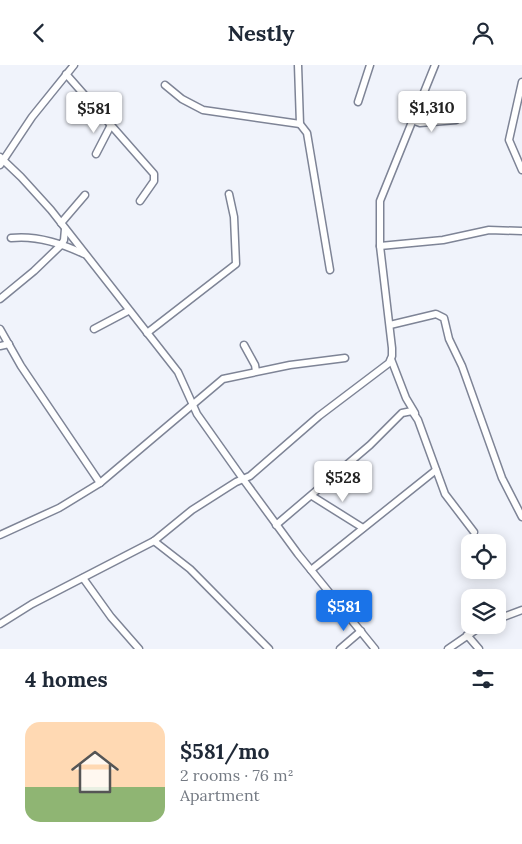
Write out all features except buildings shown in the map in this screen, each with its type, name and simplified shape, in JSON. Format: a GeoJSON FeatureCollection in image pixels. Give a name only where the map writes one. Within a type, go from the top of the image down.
{"type":"FeatureCollection","features":[{"type":"Feature","properties":{"kind":"street"},"geometry":{"type":"LineString","coordinates":[[74,65],[32,117],[1,160],[63,226],[128,311],[178,372],[193,405],[243,479],[276,525],[375,649]]}},
{"type":"Feature","properties":{"kind":"street"},"geometry":{"type":"LineString","coordinates":[[298,65],[300,124],[307,133],[330,270]]}},
{"type":"Feature","properties":{"kind":"street"},"geometry":{"type":"LineString","coordinates":[[358,102],[370,65]]}},
{"type":"Feature","properties":{"kind":"street"},"geometry":{"type":"LineString","coordinates":[[435,65],[388,183],[381,194],[380,246],[390,325],[391,359],[406,398],[415,414],[445,494],[474,532]]}},
{"type":"Feature","properties":{"kind":"street"},"geometry":{"type":"LineString","coordinates":[[66,74],[154,173],[154,181],[140,201]]}},
{"type":"Feature","properties":{"kind":"street"},"geometry":{"type":"LineString","coordinates":[[522,82],[509,140],[522,170]]}},
{"type":"Feature","properties":{"kind":"street"},"geometry":{"type":"LineString","coordinates":[[165,85],[182,99],[203,110],[300,124]]}},
{"type":"Feature","properties":{"kind":"street"},"geometry":{"type":"LineString","coordinates":[[412,120],[420,123],[456,120]]}},
{"type":"Feature","properties":{"kind":"street"},"geometry":{"type":"LineString","coordinates":[[96,154],[111,125]]}},
{"type":"Feature","properties":{"kind":"street"},"geometry":{"type":"LineString","coordinates":[[147,333],[236,264],[234,217],[229,194]]}},
{"type":"Feature","properties":{"kind":"street"},"geometry":{"type":"LineString","coordinates":[[63,226],[84,195]]}},
{"type":"Feature","properties":{"kind":"street"},"geometry":{"type":"LineString","coordinates":[[0,299],[34,271],[61,245],[66,235],[63,226]]}},
{"type":"Feature","properties":{"kind":"street"},"geometry":{"type":"LineString","coordinates":[[380,246],[443,240],[489,230],[522,231]]}},
{"type":"Feature","properties":{"kind":"street"},"geometry":{"type":"LineString","coordinates":[[12,238],[32,237],[61,245],[86,255]]}},
{"type":"Feature","properties":{"kind":"street"},"geometry":{"type":"LineString","coordinates":[[94,329],[128,311]]}},
{"type":"Feature","properties":{"kind":"street"},"geometry":{"type":"LineString","coordinates":[[390,325],[436,314],[444,318],[448,339],[462,366],[502,478],[522,517]]}},
{"type":"Feature","properties":{"kind":"street"},"geometry":{"type":"LineString","coordinates":[[0,329],[21,366],[100,483]]}},
{"type":"Feature","properties":{"kind":"street"},"geometry":{"type":"LineString","coordinates":[[0,347],[9,344]]}},
{"type":"Feature","properties":{"kind":"street"},"geometry":{"type":"LineString","coordinates":[[244,345],[255,365],[256,371]]}},
{"type":"Feature","properties":{"kind":"street"},"geometry":{"type":"LineString","coordinates":[[0,535],[59,508],[100,483],[224,379],[256,371],[345,358]]}},
{"type":"Feature","properties":{"kind":"street"},"geometry":{"type":"LineString","coordinates":[[0,624],[32,604],[154,541],[192,510],[243,479],[391,359]]}},
{"type":"Feature","properties":{"kind":"street"},"geometry":{"type":"LineString","coordinates":[[276,525],[370,445],[402,413],[412,411],[415,414]]}},
{"type":"Feature","properties":{"kind":"street"},"geometry":{"type":"LineString","coordinates":[[311,570],[436,470]]}},
{"type":"Feature","properties":{"kind":"street"},"geometry":{"type":"LineString","coordinates":[[312,496],[363,528]]}},
{"type":"Feature","properties":{"kind":"street"},"geometry":{"type":"LineString","coordinates":[[154,541],[190,569],[269,649]]}},
{"type":"Feature","properties":{"kind":"street"},"geometry":{"type":"LineString","coordinates":[[83,578],[111,617],[138,649]]}},
{"type":"Feature","properties":{"kind":"street"},"geometry":{"type":"LineString","coordinates":[[506,616],[522,610]]}},
{"type":"Feature","properties":{"kind":"street"},"geometry":{"type":"LineString","coordinates":[[340,649],[361,631]]}},
{"type":"Feature","properties":{"kind":"street"},"geometry":{"type":"LineString","coordinates":[[448,649],[467,635],[479,649]]}}]}
